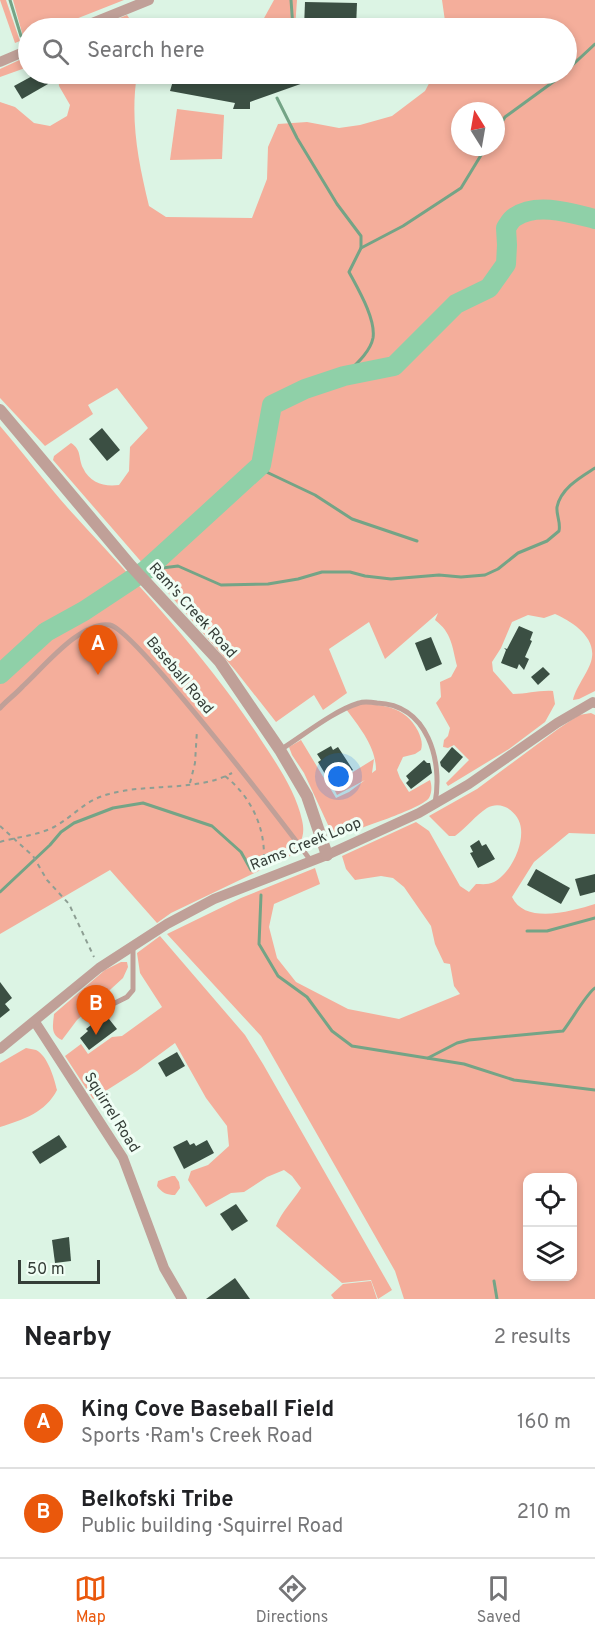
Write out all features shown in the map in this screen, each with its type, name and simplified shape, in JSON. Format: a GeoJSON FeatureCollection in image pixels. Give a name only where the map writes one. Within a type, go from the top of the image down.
{"type":"FeatureCollection","features":[{"type":"Feature","properties":{"kind":"street"},"geometry":{"type":"LineString","coordinates":[[105,18],[149,0]]}},
{"type":"Feature","properties":{"kind":"street"},"geometry":{"type":"LineString","coordinates":[[0,63],[18,55]]}},
{"type":"Feature","properties":{"kind":"street","name":"Ram's Creek Road"},"geometry":{"type":"LineString","coordinates":[[0,410],[131,566],[220,662],[280,750],[307,796],[327,855]]}},
{"type":"Feature","properties":{"kind":"street","name":"Rams Creek Loop"},"geometry":{"type":"LineString","coordinates":[[35,1022],[99,968],[133,945],[214,899],[327,855],[419,813],[469,784],[557,723],[594,702]]}},
{"type":"Feature","properties":{"kind":"street"},"geometry":{"type":"LineString","coordinates":[[0,1049],[35,1022]]}},
{"type":"Feature","properties":{"kind":"street","name":"Squirrel Road"},"geometry":{"type":"LineString","coordinates":[[35,1022],[123,1158],[164,1268],[182,1299]]}},
{"type":"Feature","properties":{"kind":"lane","name":"Baseball Road"},"geometry":{"type":"LineString","coordinates":[[0,708],[54,655],[77,637],[98,625],[112,625],[139,647],[240,769],[311,861]]}},
{"type":"Feature","properties":{"kind":"lane"},"geometry":{"type":"LineString","coordinates":[[280,750],[336,714],[360,702],[392,703],[413,716],[433,748],[437,774],[435,803]]}},
{"type":"Feature","properties":{"kind":"lane"},"geometry":{"type":"LineString","coordinates":[[115,1003],[133,990],[133,945]]}},
{"type":"Feature","properties":{"kind":"path"},"geometry":{"type":"LineString","coordinates":[[190,783],[195,763],[198,717]]}},
{"type":"Feature","properties":{"kind":"path"},"geometry":{"type":"LineString","coordinates":[[0,842],[53,828],[85,803],[108,794],[137,788],[218,780],[240,769]]}},
{"type":"Feature","properties":{"kind":"path"},"geometry":{"type":"LineString","coordinates":[[225,776],[250,802],[259,824],[264,860],[261,880]]}},
{"type":"Feature","properties":{"kind":"path"},"geometry":{"type":"LineString","coordinates":[[0,826],[33,856],[48,880],[69,904],[99,968]]}},
{"type":"Feature","properties":{"kind":"shaded area"},"geometry":{"type":"Polygon","coordinates":[[[0,0],[6,0],[18,35],[18,42],[15,43],[0,0]]]}},
{"type":"Feature","properties":{"kind":"shaded area"},"geometry":{"type":"Polygon","coordinates":[[[13,0],[124,0],[78,18],[18,18],[13,0]]]}},
{"type":"Feature","properties":{"kind":"shaded area"},"geometry":{"type":"Polygon","coordinates":[[[274,0],[297,0],[296,18],[264,18],[274,0]]]}},
{"type":"Feature","properties":{"kind":"shaded area"},"geometry":{"type":"Polygon","coordinates":[[[442,0],[595,0],[595,691],[573,700],[592,657],[590,642],[575,625],[555,614],[544,618],[528,615],[512,622],[492,662],[493,671],[513,694],[553,691],[555,704],[545,722],[509,749],[448,786],[446,783],[469,760],[454,745],[448,748],[443,747],[450,728],[436,703],[441,697],[440,682],[451,677],[457,666],[448,635],[435,620],[438,613],[385,659],[369,622],[329,649],[347,693],[323,710],[314,695],[276,722],[235,670],[53,460],[54,456],[71,443],[77,448],[83,468],[89,477],[103,484],[119,485],[129,471],[130,447],[148,428],[117,388],[88,405],[93,414],[45,446],[0,398],[0,102],[15,107],[34,123],[50,126],[67,116],[70,105],[59,84],[136,84],[134,108],[136,140],[149,206],[166,217],[252,218],[267,179],[268,147],[278,124],[307,122],[339,128],[392,116],[425,91],[429,84],[577,84],[577,18],[445,18],[442,0]]]}},
{"type":"Feature","properties":{"kind":"shaded area"},"geometry":{"type":"Polygon","coordinates":[[[18,61],[18,71],[0,77],[0,69],[18,61]]]}},
{"type":"Feature","properties":{"kind":"shaded area"},"geometry":{"type":"Polygon","coordinates":[[[177,109],[224,115],[222,159],[170,160],[177,109]]]}},
{"type":"Feature","properties":{"kind":"shaded area"},"geometry":{"type":"Polygon","coordinates":[[[0,426],[56,495],[173,624],[219,681],[279,768],[291,789],[299,810],[303,836],[290,856],[171,913],[157,923],[110,870],[0,934],[0,426]]]}},
{"type":"Feature","properties":{"kind":"shaded area"},"geometry":{"type":"Polygon","coordinates":[[[356,703],[392,708],[413,722],[421,738],[421,750],[403,757],[397,770],[409,792],[430,780],[431,791],[424,803],[414,808],[341,835],[336,834],[329,827],[289,747],[301,740],[336,798],[349,792],[365,780],[337,795],[332,785],[374,759],[372,773],[376,770],[373,753],[370,746],[346,709],[356,703]]]}},
{"type":"Feature","properties":{"kind":"shaded area"},"geometry":{"type":"Polygon","coordinates":[[[591,713],[595,715],[595,834],[569,833],[534,862],[512,897],[518,906],[538,913],[550,914],[595,904],[595,1299],[404,1299],[395,1271],[261,1036],[167,934],[241,898],[315,868],[320,884],[274,904],[269,927],[277,958],[296,982],[348,1009],[399,1019],[460,994],[454,986],[450,964],[444,963],[435,944],[431,926],[404,887],[393,878],[381,876],[355,880],[346,869],[342,856],[416,822],[429,831],[460,886],[469,892],[476,884],[494,882],[505,873],[518,852],[521,829],[514,813],[499,805],[487,808],[455,836],[449,836],[429,816],[477,789],[579,715],[591,713]]]}},
{"type":"Feature","properties":{"kind":"shaded area"},"geometry":{"type":"Polygon","coordinates":[[[160,936],[245,1035],[263,1064],[392,1290],[378,1299],[371,1280],[342,1283],[276,1226],[301,1188],[284,1170],[267,1177],[244,1192],[231,1193],[206,1207],[188,1180],[191,1171],[208,1165],[229,1146],[227,1126],[206,1098],[175,1043],[93,1099],[65,1056],[81,1044],[88,1054],[112,1037],[122,1036],[162,1007],[140,973],[137,953],[160,936]]]}},
{"type":"Feature","properties":{"kind":"shaded area"},"geometry":{"type":"Polygon","coordinates":[[[121,962],[127,962],[128,967],[123,978],[77,1020],[62,1040],[58,1038],[53,1029],[54,1014],[105,970],[121,962]]]}},
{"type":"Feature","properties":{"kind":"shaded area"},"geometry":{"type":"Polygon","coordinates":[[[26,1048],[36,1050],[44,1057],[57,1090],[40,1110],[0,1127],[0,1063],[26,1048]]]}},
{"type":"Feature","properties":{"kind":"shaded area"},"geometry":{"type":"Polygon","coordinates":[[[175,1176],[179,1182],[180,1188],[175,1195],[165,1193],[157,1186],[158,1181],[175,1176]]]}},
{"type":"Feature","properties":{"kind":"shaded area"},"geometry":{"type":"Polygon","coordinates":[[[371,1281],[377,1299],[334,1299],[331,1295],[343,1284],[371,1281]]]}},
{"type":"Feature","properties":{"kind":"building"},"geometry":{"type":"Polygon","coordinates":[[[305,2],[357,3],[356,18],[304,18],[305,2]]]}},
{"type":"Feature","properties":{"kind":"building"},"geometry":{"type":"Polygon","coordinates":[[[18,84],[48,84],[22,99],[14,86],[18,84]]]}},
{"type":"Feature","properties":{"kind":"building"},"geometry":{"type":"Polygon","coordinates":[[[172,84],[301,84],[250,102],[250,109],[233,109],[235,103],[170,91],[172,84]]]}},
{"type":"Feature","properties":{"kind":"building"},"geometry":{"type":"Polygon","coordinates":[[[102,428],[120,450],[107,461],[89,439],[102,428]]]}},
{"type":"Feature","properties":{"kind":"building"},"geometry":{"type":"Polygon","coordinates":[[[519,626],[533,632],[525,657],[529,659],[524,670],[519,664],[517,669],[501,663],[506,650],[504,648],[507,649],[519,626]]]}},
{"type":"Feature","properties":{"kind":"building"},"geometry":{"type":"Polygon","coordinates":[[[431,637],[442,664],[426,671],[415,643],[431,637]]]}},
{"type":"Feature","properties":{"kind":"building"},"geometry":{"type":"Polygon","coordinates":[[[543,667],[550,674],[538,685],[531,677],[543,667]]]}},
{"type":"Feature","properties":{"kind":"building"},"geometry":{"type":"Polygon","coordinates":[[[331,746],[333,750],[338,747],[353,770],[331,784],[318,762],[321,760],[317,754],[331,746]]]}},
{"type":"Feature","properties":{"kind":"building"},"geometry":{"type":"Polygon","coordinates":[[[452,747],[463,757],[449,773],[440,762],[452,747]]]}},
{"type":"Feature","properties":{"kind":"building"},"geometry":{"type":"Polygon","coordinates":[[[424,760],[430,763],[432,773],[411,789],[406,783],[409,780],[406,776],[424,760]]]}},
{"type":"Feature","properties":{"kind":"building"},"geometry":{"type":"Polygon","coordinates":[[[479,840],[482,846],[486,844],[495,859],[478,868],[470,853],[473,852],[470,846],[479,840]]]}},
{"type":"Feature","properties":{"kind":"building"},"geometry":{"type":"Polygon","coordinates":[[[536,869],[570,888],[561,904],[527,885],[536,869]]]}},
{"type":"Feature","properties":{"kind":"building"},"geometry":{"type":"Polygon","coordinates":[[[595,874],[595,892],[580,896],[575,879],[595,874]]]}},
{"type":"Feature","properties":{"kind":"building"},"geometry":{"type":"Polygon","coordinates":[[[0,982],[12,998],[5,1004],[10,1010],[0,1018],[0,982]]]}},
{"type":"Feature","properties":{"kind":"building"},"geometry":{"type":"Polygon","coordinates":[[[105,1014],[117,1029],[89,1050],[80,1038],[88,1031],[86,1029],[105,1014]]]}},
{"type":"Feature","properties":{"kind":"building"},"geometry":{"type":"Polygon","coordinates":[[[177,1052],[185,1066],[166,1077],[158,1063],[177,1052]]]}},
{"type":"Feature","properties":{"kind":"building"},"geometry":{"type":"Polygon","coordinates":[[[59,1135],[67,1147],[40,1164],[32,1152],[59,1135]]]}},
{"type":"Feature","properties":{"kind":"building"},"geometry":{"type":"Polygon","coordinates":[[[187,1140],[190,1145],[194,1143],[196,1146],[207,1140],[214,1153],[184,1169],[173,1147],[187,1140]]]}},
{"type":"Feature","properties":{"kind":"building"},"geometry":{"type":"Polygon","coordinates":[[[236,1204],[248,1221],[232,1231],[220,1214],[236,1204]]]}},
{"type":"Feature","properties":{"kind":"building"},"geometry":{"type":"Polygon","coordinates":[[[69,1237],[71,1261],[55,1263],[52,1240],[69,1237]]]}},
{"type":"Feature","properties":{"kind":"building"},"geometry":{"type":"Polygon","coordinates":[[[235,1278],[250,1299],[206,1299],[235,1278]]]}},
{"type":"Feature","properties":{"kind":"waterway"},"geometry":{"type":"LineString","coordinates":[[10,0],[18,26]]}},
{"type":"Feature","properties":{"kind":"waterway"},"geometry":{"type":"LineString","coordinates":[[291,0],[292,18]]}},
{"type":"Feature","properties":{"kind":"waterway"},"geometry":{"type":"LineString","coordinates":[[577,61],[595,44]]}},
{"type":"Feature","properties":{"kind":"waterway"},"geometry":{"type":"LineString","coordinates":[[505,117],[550,84]]}},
{"type":"Feature","properties":{"kind":"waterway"},"geometry":{"type":"LineString","coordinates":[[277,98],[297,138],[337,204],[361,236],[361,248],[349,272],[369,313],[373,338],[365,354],[344,376]]}},
{"type":"Feature","properties":{"kind":"waterway"},"geometry":{"type":"LineString","coordinates":[[361,248],[403,226],[461,188],[481,156]]}},
{"type":"Feature","properties":{"kind":"waterway"},"geometry":{"type":"LineString","coordinates":[[0,674],[46,632],[84,611],[146,570],[261,465],[272,405],[305,389],[344,376],[394,366],[456,304],[489,288],[506,264],[506,228],[514,218],[533,210],[544,209],[595,219]]}},
{"type":"Feature","properties":{"kind":"waterway"},"geometry":{"type":"LineString","coordinates":[[258,468],[315,495],[352,519],[417,541]]}},
{"type":"Feature","properties":{"kind":"waterway"},"geometry":{"type":"LineString","coordinates":[[146,570],[178,566],[221,585],[268,584],[322,572],[350,572],[391,579],[439,575],[461,577],[485,575],[498,569],[518,553],[547,541],[559,531],[557,513],[559,500],[572,484],[595,468]]}},
{"type":"Feature","properties":{"kind":"waterway"},"geometry":{"type":"LineString","coordinates":[[0,892],[61,832],[74,823],[113,808],[143,803],[212,826],[241,852],[251,870]]}},
{"type":"Feature","properties":{"kind":"waterway"},"geometry":{"type":"LineString","coordinates":[[261,895],[259,944],[278,976],[307,997],[332,1031],[352,1046],[464,1064],[514,1080],[595,1090]]}},
{"type":"Feature","properties":{"kind":"waterway"},"geometry":{"type":"LineString","coordinates":[[527,931],[547,931],[595,918]]}},
{"type":"Feature","properties":{"kind":"waterway"},"geometry":{"type":"LineString","coordinates":[[428,1058],[457,1043],[469,1040],[563,1031],[583,1001],[595,988]]}},
{"type":"Feature","properties":{"kind":"waterway"},"geometry":{"type":"LineString","coordinates":[[494,1281],[497,1299]]}},
{"type":"Feature","properties":{"kind":"place","name":"King Cove Baseball Field"},"geometry":{"type":"Point","coordinates":[98,675]}},
{"type":"Feature","properties":{"kind":"place","name":"Belkofski Tribe"},"geometry":{"type":"Point","coordinates":[96,1035]}}]}
